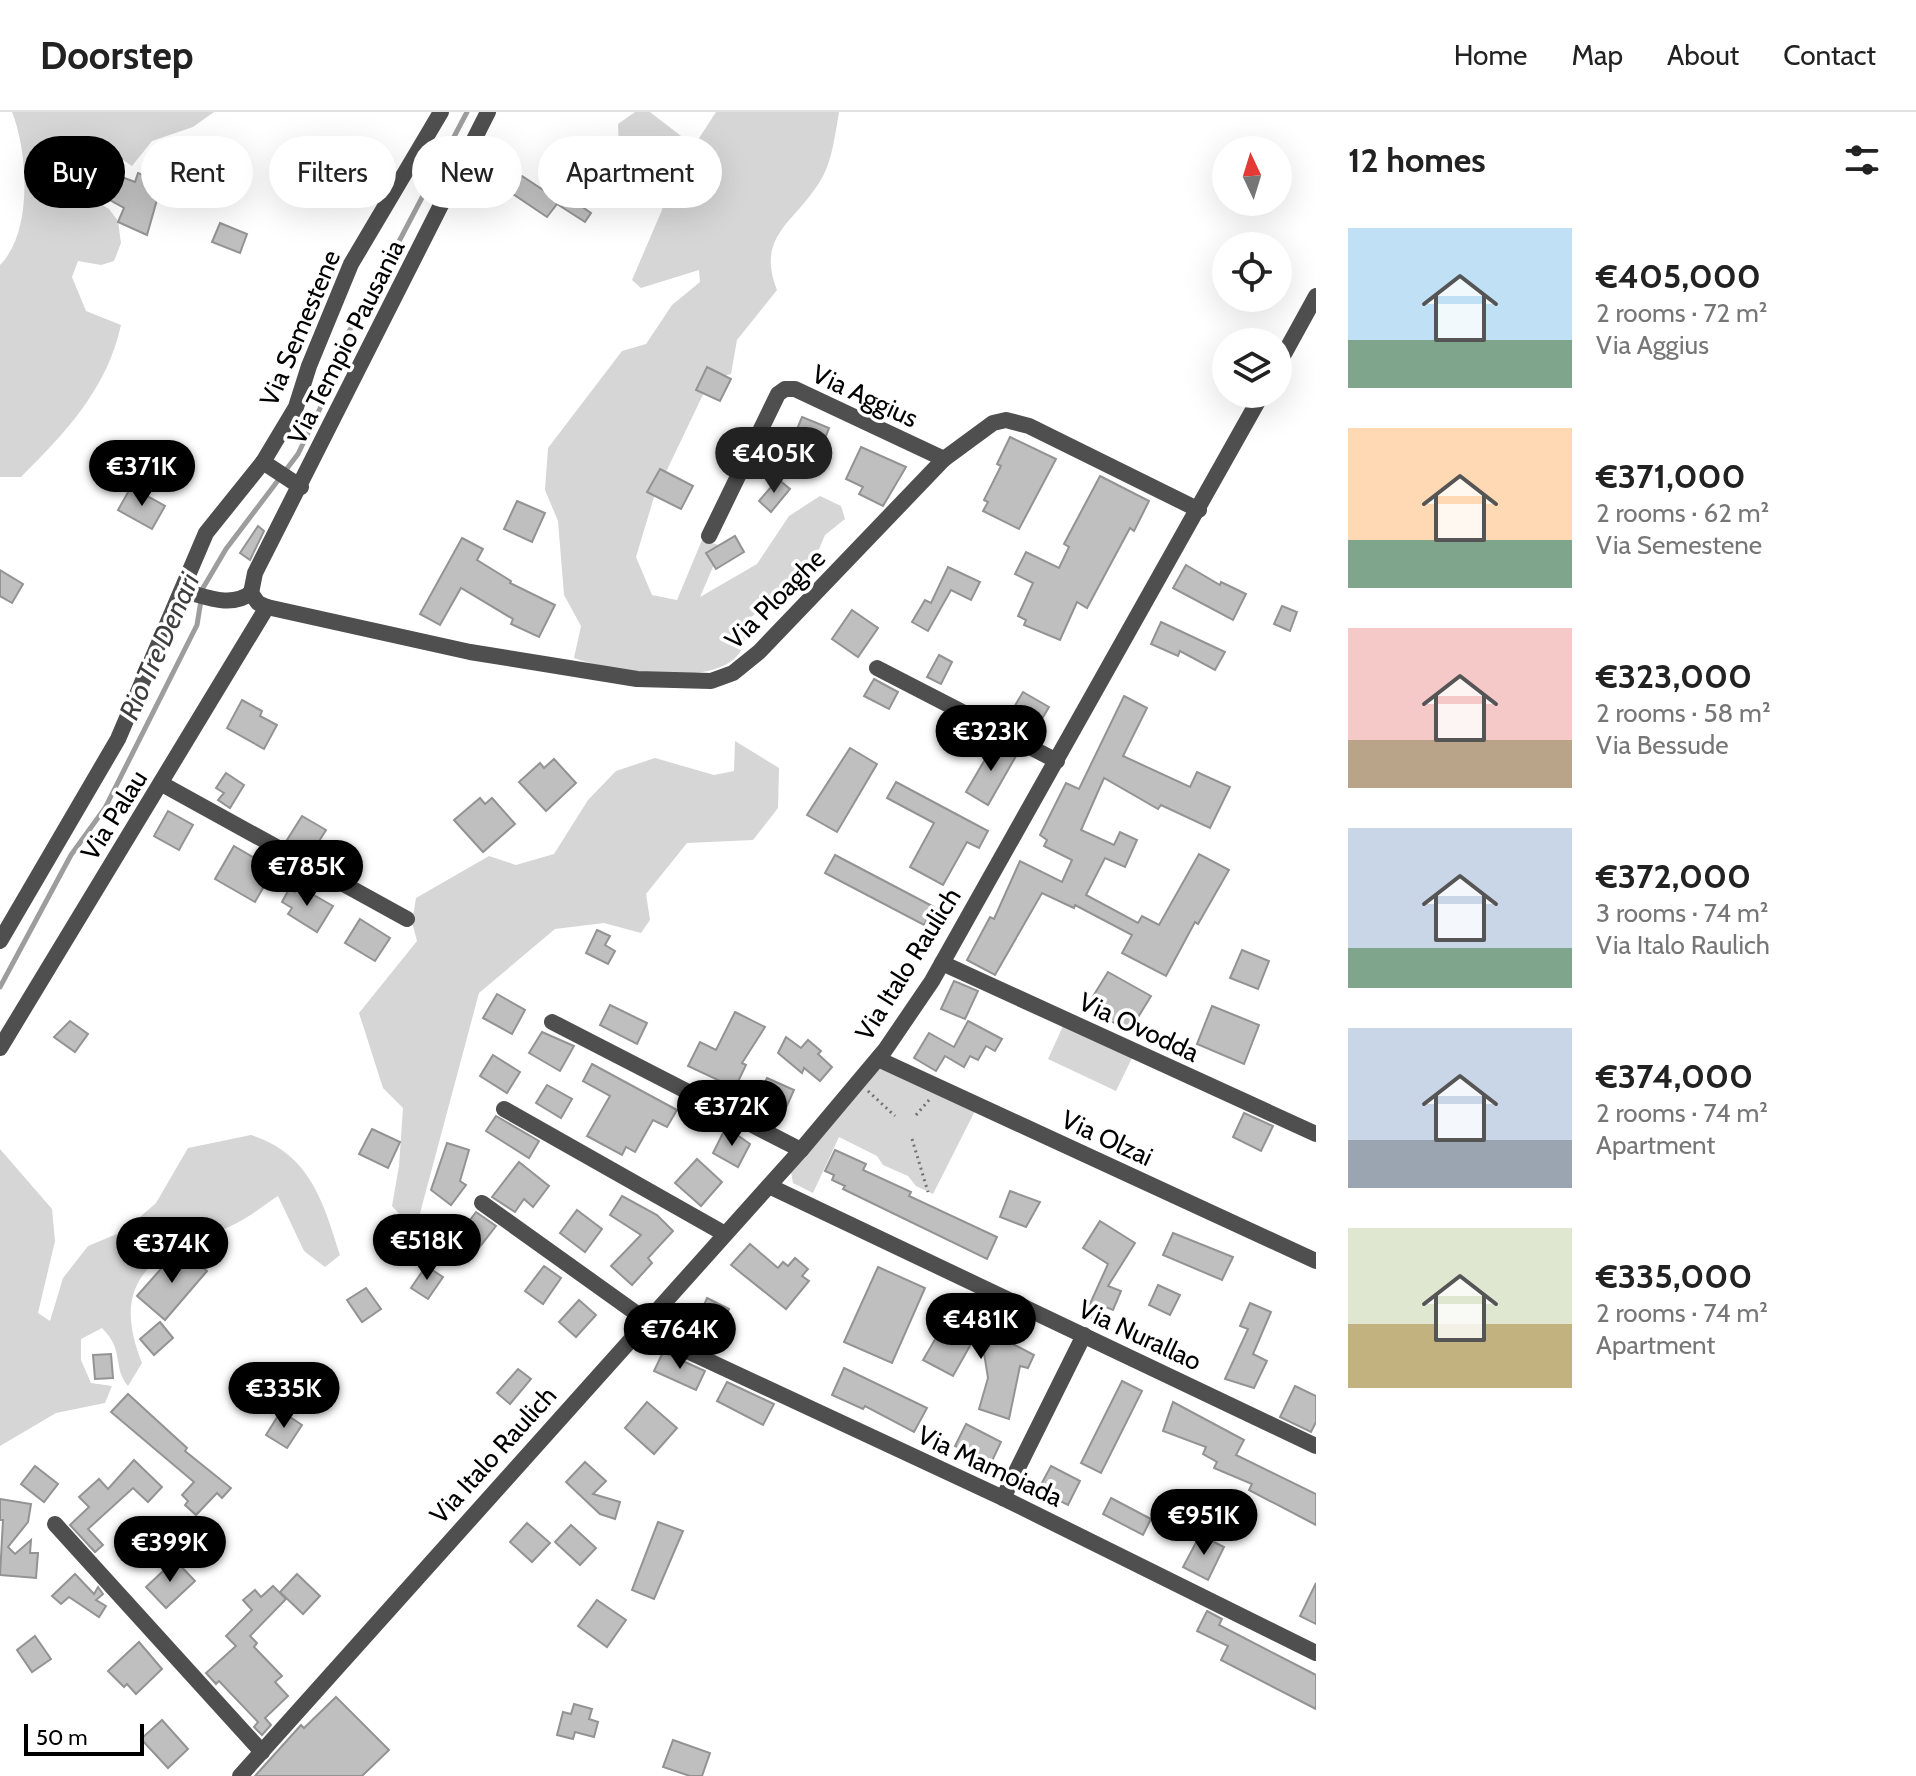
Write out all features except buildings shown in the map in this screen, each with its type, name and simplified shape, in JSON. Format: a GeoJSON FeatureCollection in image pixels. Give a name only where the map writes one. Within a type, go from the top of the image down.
{"type":"FeatureCollection","features":[{"type":"Feature","properties":{"kind":"street","name":"Via Semestene"},"geometry":{"type":"LineString","coordinates":[[0,941],[118,739],[184,591],[206,533],[263,462],[296,407],[309,366],[351,264],[441,112]]}},
{"type":"Feature","properties":{"kind":"street","name":"Via Tempio Pausania"},"geometry":{"type":"LineString","coordinates":[[251,593],[255,573],[488,112]]}},
{"type":"Feature","properties":{"kind":"street"},"geometry":{"type":"LineString","coordinates":[[1292,340],[1316,296]]}},
{"type":"Feature","properties":{"kind":"street","name":"Via Aggius"},"geometry":{"type":"LineString","coordinates":[[709,536],[778,394],[785,389],[795,389],[944,459]]}},
{"type":"Feature","properties":{"kind":"street","name":"Via Italo Raulich"},"geometry":{"type":"LineString","coordinates":[[240,1776],[769,1186],[878,1059],[909,1017],[942,963],[1254,408]]}},
{"type":"Feature","properties":{"kind":"street","name":"Via Ploaghe"},"geometry":{"type":"LineString","coordinates":[[251,593],[258,603],[267,607],[549,667],[637,679],[711,681],[733,673],[759,652],[944,459],[993,423],[1012,421],[1078,449],[1199,510]]}},
{"type":"Feature","properties":{"kind":"street"},"geometry":{"type":"LineString","coordinates":[[263,462],[301,487]]}},
{"type":"Feature","properties":{"kind":"street"},"geometry":{"type":"LineString","coordinates":[[184,591],[227,602],[240,600],[251,593]]}},
{"type":"Feature","properties":{"kind":"street","name":"Via Palau"},"geometry":{"type":"LineString","coordinates":[[0,1048],[267,607]]}},
{"type":"Feature","properties":{"kind":"street"},"geometry":{"type":"LineString","coordinates":[[877,668],[1057,761]]}},
{"type":"Feature","properties":{"kind":"street"},"geometry":{"type":"LineString","coordinates":[[162,784],[407,919]]}},
{"type":"Feature","properties":{"kind":"street","name":"Via Ovodda"},"geometry":{"type":"LineString","coordinates":[[942,963],[1316,1134]]}},
{"type":"Feature","properties":{"kind":"street"},"geometry":{"type":"LineString","coordinates":[[552,1022],[801,1150]]}},
{"type":"Feature","properties":{"kind":"street","name":"Via Olzai"},"geometry":{"type":"LineString","coordinates":[[878,1059],[1316,1261]]}},
{"type":"Feature","properties":{"kind":"street"},"geometry":{"type":"LineString","coordinates":[[504,1109],[725,1234]]}},
{"type":"Feature","properties":{"kind":"street","name":"Via Nurallao"},"geometry":{"type":"LineString","coordinates":[[769,1186],[1316,1446]]}},
{"type":"Feature","properties":{"kind":"street","name":"Via Mamoiada"},"geometry":{"type":"LineString","coordinates":[[482,1203],[643,1325],[1316,1653]]}},
{"type":"Feature","properties":{"kind":"street"},"geometry":{"type":"LineString","coordinates":[[1003,1498],[1084,1335]]}},
{"type":"Feature","properties":{"kind":"street"},"geometry":{"type":"LineString","coordinates":[[55,1524],[262,1752]]}},
{"type":"Feature","properties":{"kind":"path"},"geometry":{"type":"LineString","coordinates":[[859,1081],[895,1116]]}},
{"type":"Feature","properties":{"kind":"path"},"geometry":{"type":"LineString","coordinates":[[912,1139],[928,1192]]}},
{"type":"Feature","properties":{"kind":"shaded area"},"geometry":{"type":"Polygon","coordinates":[[[12,112],[214,112],[193,127],[167,136],[141,136],[141,155],[132,166],[125,161],[125,136],[24,136],[24,169],[12,112]]]}},
{"type":"Feature","properties":{"kind":"shaded area"},"geometry":{"type":"Polygon","coordinates":[[[635,112],[650,112],[681,136],[618,136],[618,124],[635,112]]]}},
{"type":"Feature","properties":{"kind":"shaded area"},"geometry":{"type":"Polygon","coordinates":[[[716,112],[839,112],[827,167],[774,243],[772,272],[777,290],[737,340],[731,374],[710,380],[654,497],[636,557],[652,595],[677,600],[702,540],[722,546],[700,597],[757,564],[789,516],[820,496],[841,506],[845,519],[825,535],[814,561],[747,621],[743,646],[733,660],[715,669],[665,674],[612,668],[574,658],[581,626],[564,595],[558,521],[545,490],[548,448],[622,351],[646,344],[672,305],[700,282],[699,270],[641,288],[632,280],[662,210],[722,208],[722,136],[700,136],[716,112]]]}},
{"type":"Feature","properties":{"kind":"shaded area"},"geometry":{"type":"Polygon","coordinates":[[[24,191],[24,208],[109,209],[118,221],[121,243],[114,261],[101,265],[78,261],[72,277],[86,311],[121,325],[106,369],[69,426],[21,477],[0,477],[0,265],[11,251],[23,213],[24,191]]]}},
{"type":"Feature","properties":{"kind":"shaded area"},"geometry":{"type":"Polygon","coordinates":[[[735,741],[779,768],[778,808],[753,840],[687,843],[646,894],[650,920],[641,933],[604,923],[555,929],[479,993],[419,1217],[403,1218],[392,1206],[399,1166],[403,1108],[383,1088],[359,1013],[417,941],[412,922],[416,898],[489,856],[516,865],[554,854],[588,800],[616,771],[655,758],[714,775],[734,771],[735,741]]]}},
{"type":"Feature","properties":{"kind":"shaded area"},"geometry":{"type":"Polygon","coordinates":[[[1063,1026],[1132,1058],[1116,1091],[1048,1059],[1063,1026]]]}},
{"type":"Feature","properties":{"kind":"shaded area"},"geometry":{"type":"Polygon","coordinates":[[[881,1064],[976,1109],[933,1194],[916,1186],[908,1176],[883,1165],[877,1156],[839,1137],[813,1193],[793,1183],[791,1172],[881,1064]]]}},
{"type":"Feature","properties":{"kind":"shaded area"},"geometry":{"type":"Polygon","coordinates":[[[251,1135],[271,1143],[301,1167],[320,1198],[340,1255],[325,1267],[304,1251],[278,1196],[237,1223],[192,1240],[167,1254],[152,1265],[134,1292],[131,1324],[142,1363],[128,1386],[120,1372],[114,1344],[102,1328],[81,1339],[81,1360],[91,1383],[112,1386],[105,1403],[56,1413],[0,1446],[0,1149],[52,1209],[55,1241],[38,1313],[50,1321],[63,1278],[88,1246],[124,1231],[156,1203],[188,1148],[251,1135]]]}},
{"type":"Feature","properties":{"kind":"waterway","name":"Rio Tre Denari"},"geometry":{"type":"LineString","coordinates":[[0,987],[71,855],[105,808],[197,625],[203,588],[226,549],[298,454],[326,396],[338,348],[364,308],[467,112]]}}]}
